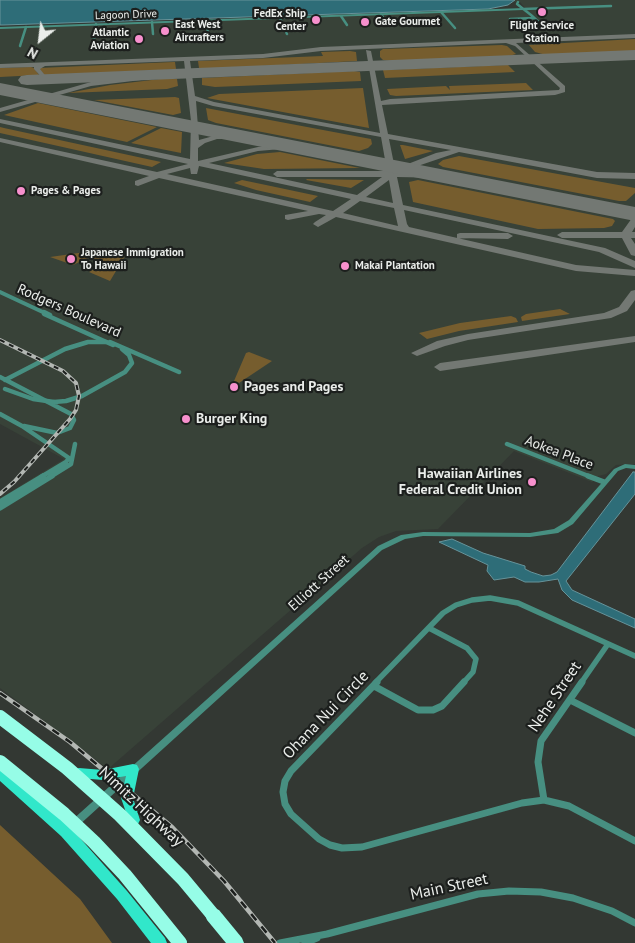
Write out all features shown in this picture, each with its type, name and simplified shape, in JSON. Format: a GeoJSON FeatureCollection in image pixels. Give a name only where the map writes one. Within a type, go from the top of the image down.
{"type":"FeatureCollection","features":[{"type":"Feature","properties":{"kind":"highway"},"geometry":{"type":"LineString","coordinates":[[0,718],[67,768],[120,815],[183,878],[234,943]]}},
{"type":"Feature","properties":{"kind":"highway"},"geometry":{"type":"LineString","coordinates":[[0,762],[64,814],[94,842],[126,875],[180,943]]}},
{"type":"Feature","properties":{"kind":"main road","name":"Nimitz Highway"},"geometry":{"type":"LineString","coordinates":[[0,712],[79,773],[134,820],[187,875],[243,943]]}},
{"type":"Feature","properties":{"kind":"main road"},"geometry":{"type":"LineString","coordinates":[[79,773],[104,775],[133,769],[127,798],[134,820]]}},
{"type":"Feature","properties":{"kind":"main road"},"geometry":{"type":"LineString","coordinates":[[0,774],[66,832],[122,895],[160,943]]}},
{"type":"Feature","properties":{"kind":"street"},"geometry":{"type":"LineString","coordinates":[[518,2],[517,4],[541,24],[518,25],[510,19],[530,15]]}},
{"type":"Feature","properties":{"kind":"street","name":"Lagoon Drive"},"geometry":{"type":"LineString","coordinates":[[0,28],[611,6]]}},
{"type":"Feature","properties":{"kind":"street"},"geometry":{"type":"LineString","coordinates":[[441,12],[455,28]]}},
{"type":"Feature","properties":{"kind":"street"},"geometry":{"type":"LineString","coordinates":[[380,14],[384,19]]}},
{"type":"Feature","properties":{"kind":"street"},"geometry":{"type":"LineString","coordinates":[[341,16],[347,25]]}},
{"type":"Feature","properties":{"kind":"street"},"geometry":{"type":"LineString","coordinates":[[522,17],[534,18]]}},
{"type":"Feature","properties":{"kind":"street"},"geometry":{"type":"LineString","coordinates":[[280,18],[287,34]]}},
{"type":"Feature","properties":{"kind":"street"},"geometry":{"type":"LineString","coordinates":[[205,20],[209,38]]}},
{"type":"Feature","properties":{"kind":"street"},"geometry":{"type":"LineString","coordinates":[[152,22],[153,34]]}},
{"type":"Feature","properties":{"kind":"street"},"geometry":{"type":"LineString","coordinates":[[93,45],[96,24]]}},
{"type":"Feature","properties":{"kind":"street"},"geometry":{"type":"LineString","coordinates":[[20,46],[26,27]]}},
{"type":"Feature","properties":{"kind":"street"},"geometry":{"type":"LineString","coordinates":[[0,293],[123,349],[128,352],[132,363],[120,374],[82,396],[66,401],[42,401],[2,383]]}},
{"type":"Feature","properties":{"kind":"street","name":"Rodgers Boulevard"},"geometry":{"type":"LineString","coordinates":[[0,293],[179,372]]}},
{"type":"Feature","properties":{"kind":"street"},"geometry":{"type":"LineString","coordinates":[[2,383],[57,352],[88,342],[110,342]]}},
{"type":"Feature","properties":{"kind":"street"},"geometry":{"type":"LineString","coordinates":[[2,383],[71,414],[74,420],[70,428],[56,433],[22,426]]}},
{"type":"Feature","properties":{"kind":"street"},"geometry":{"type":"LineString","coordinates":[[0,414],[68,455],[69,458],[55,472],[0,502]]}},
{"type":"Feature","properties":{"kind":"street"},"geometry":{"type":"LineString","coordinates":[[0,508],[73,461],[75,444]]}},
{"type":"Feature","properties":{"kind":"street","name":"Aokea Place"},"geometry":{"type":"LineString","coordinates":[[507,444],[604,482]]}},
{"type":"Feature","properties":{"kind":"street","name":"Elliott Street"},"geometry":{"type":"LineString","coordinates":[[66,832],[133,769],[380,548],[397,539],[423,534],[530,535],[556,531],[571,522],[618,468],[635,467]]}},
{"type":"Feature","properties":{"kind":"street","name":"Ohana Nui Circle"},"geometry":{"type":"LineString","coordinates":[[635,656],[526,606],[499,599],[472,600],[456,605],[443,613],[291,771],[285,781],[284,798],[288,809],[318,839],[336,847],[355,848],[522,803],[544,800],[569,806],[635,841]]}},
{"type":"Feature","properties":{"kind":"street"},"geometry":{"type":"LineString","coordinates":[[374,686],[418,710],[433,710],[442,706],[473,672],[476,662],[473,654],[467,648],[429,628]]}},
{"type":"Feature","properties":{"kind":"street","name":"Nehe Street"},"geometry":{"type":"LineString","coordinates":[[544,800],[538,762],[539,747],[544,735],[608,644]]}},
{"type":"Feature","properties":{"kind":"street"},"geometry":{"type":"LineString","coordinates":[[570,700],[635,733]]}},
{"type":"Feature","properties":{"kind":"street","name":"Main Street"},"geometry":{"type":"LineString","coordinates":[[280,943],[327,934],[478,894],[509,891],[541,892],[573,898],[612,911],[635,923]]}},
{"type":"Feature","properties":{"kind":"street","name":"Main Street"},"geometry":{"type":"LineString","coordinates":[[305,943],[327,934]]}},
{"type":"Feature","properties":{"kind":"shaded area"},"geometry":{"type":"Polygon","coordinates":[[[515,0],[635,0],[635,464],[616,465],[606,474],[598,476],[592,482],[514,451],[438,529],[396,531],[379,537],[362,548],[108,769],[0,688],[0,498],[64,459],[0,424],[0,28],[526,9],[520,2],[514,2],[515,0]]]}},
{"type":"Feature","properties":{"kind":"shaded area"},"geometry":{"type":"Polygon","coordinates":[[[635,39],[635,51],[546,55],[535,52],[529,45],[635,39]]]}},
{"type":"Feature","properties":{"kind":"shaded area"},"geometry":{"type":"Polygon","coordinates":[[[507,46],[516,54],[509,56],[393,61],[383,60],[380,57],[380,51],[383,49],[507,46]]]}},
{"type":"Feature","properties":{"kind":"shaded area"},"geometry":{"type":"Polygon","coordinates":[[[321,52],[356,52],[357,61],[205,69],[199,68],[198,61],[323,56],[321,52]]]}},
{"type":"Feature","properties":{"kind":"shaded area"},"geometry":{"type":"Polygon","coordinates":[[[175,62],[176,69],[165,70],[44,75],[39,68],[175,62]]]}},
{"type":"Feature","properties":{"kind":"shaded area"},"geometry":{"type":"Polygon","coordinates":[[[508,65],[515,72],[385,78],[383,70],[508,65]]]}},
{"type":"Feature","properties":{"kind":"shaded area"},"geometry":{"type":"Polygon","coordinates":[[[31,67],[39,75],[0,77],[0,68],[31,67]]]}},
{"type":"Feature","properties":{"kind":"shaded area"},"geometry":{"type":"Polygon","coordinates":[[[360,72],[361,81],[215,87],[202,85],[202,78],[360,72]]]}},
{"type":"Feature","properties":{"kind":"shaded area"},"geometry":{"type":"Polygon","coordinates":[[[160,79],[177,79],[178,86],[167,89],[68,93],[110,85],[160,79]]]}},
{"type":"Feature","properties":{"kind":"shaded area"},"geometry":{"type":"Polygon","coordinates":[[[526,83],[533,90],[396,96],[390,95],[387,89],[446,86],[450,90],[449,86],[526,83]]]}},
{"type":"Feature","properties":{"kind":"shaded area"},"geometry":{"type":"Polygon","coordinates":[[[363,88],[369,128],[207,98],[219,94],[363,88]]]}},
{"type":"Feature","properties":{"kind":"shaded area"},"geometry":{"type":"Polygon","coordinates":[[[179,98],[181,113],[173,115],[94,100],[179,98]]]}},
{"type":"Feature","properties":{"kind":"shaded area"},"geometry":{"type":"Polygon","coordinates":[[[38,103],[157,127],[127,142],[4,115],[38,103]]]}},
{"type":"Feature","properties":{"kind":"shaded area"},"geometry":{"type":"Polygon","coordinates":[[[206,108],[371,139],[372,144],[368,148],[359,151],[216,123],[208,120],[206,108]]]}},
{"type":"Feature","properties":{"kind":"shaded area"},"geometry":{"type":"Polygon","coordinates":[[[0,127],[161,162],[152,167],[0,133],[0,127]]]}},
{"type":"Feature","properties":{"kind":"shaded area"},"geometry":{"type":"Polygon","coordinates":[[[161,128],[182,132],[181,153],[131,143],[161,128]]]}},
{"type":"Feature","properties":{"kind":"shaded area"},"geometry":{"type":"Polygon","coordinates":[[[400,145],[403,145],[433,151],[405,159],[400,145]]]}},
{"type":"Feature","properties":{"kind":"shaded area"},"geometry":{"type":"Polygon","coordinates":[[[280,152],[360,168],[264,169],[224,163],[257,154],[280,152]]]}},
{"type":"Feature","properties":{"kind":"shaded area"},"geometry":{"type":"Polygon","coordinates":[[[459,156],[635,188],[635,193],[626,201],[619,201],[443,167],[438,164],[443,160],[459,156]]]}},
{"type":"Feature","properties":{"kind":"shaded area"},"geometry":{"type":"Polygon","coordinates":[[[307,179],[364,180],[351,188],[307,179]]]}},
{"type":"Feature","properties":{"kind":"shaded area"},"geometry":{"type":"Polygon","coordinates":[[[242,180],[318,196],[310,202],[234,183],[242,180]]]}},
{"type":"Feature","properties":{"kind":"shaded area"},"geometry":{"type":"Polygon","coordinates":[[[418,180],[613,219],[615,221],[612,226],[604,228],[538,229],[413,202],[409,182],[418,180]]]}},
{"type":"Feature","properties":{"kind":"shaded area"},"geometry":{"type":"Polygon","coordinates":[[[107,249],[125,252],[123,255],[125,256],[110,281],[89,272],[104,264],[88,258],[73,265],[50,257],[107,249]]]}},
{"type":"Feature","properties":{"kind":"shaded area"},"geometry":{"type":"Polygon","coordinates":[[[560,309],[570,314],[522,321],[521,317],[526,314],[560,309]]]}},
{"type":"Feature","properties":{"kind":"shaded area"},"geometry":{"type":"Polygon","coordinates":[[[511,316],[516,318],[518,322],[459,331],[427,339],[419,333],[460,323],[511,316]]]}},
{"type":"Feature","properties":{"kind":"shaded area"},"geometry":{"type":"Polygon","coordinates":[[[249,352],[272,361],[239,383],[234,381],[246,353],[249,352]]]}},
{"type":"Feature","properties":{"kind":"shaded area"},"geometry":{"type":"Polygon","coordinates":[[[0,825],[80,899],[112,943],[0,943],[0,825]]]}},
{"type":"Feature","properties":{"kind":"water"},"geometry":{"type":"Polygon","coordinates":[[[0,0],[515,0],[508,5],[488,9],[0,25],[0,0]]]}},
{"type":"Feature","properties":{"kind":"water"},"geometry":{"type":"Polygon","coordinates":[[[633,472],[635,472],[635,494],[566,581],[572,590],[635,619],[635,628],[572,600],[562,590],[558,579],[539,582],[525,582],[514,577],[494,580],[487,571],[488,565],[439,542],[452,539],[483,553],[525,566],[525,569],[531,572],[543,576],[551,575],[557,572],[633,472]]]}},
{"type":"Feature","properties":{"kind":"taxiway"},"geometry":{"type":"LineString","coordinates":[[43,64],[263,56],[321,49],[635,36]]}},
{"type":"Feature","properties":{"kind":"taxiway"},"geometry":{"type":"LineString","coordinates":[[378,104],[390,101],[555,93],[563,91],[563,87],[517,45],[508,42]]}},
{"type":"Feature","properties":{"kind":"taxiway"},"geometry":{"type":"LineString","coordinates":[[368,51],[378,104]]}},
{"type":"Feature","properties":{"kind":"taxiway"},"geometry":{"type":"LineString","coordinates":[[187,61],[195,121],[194,163]]}},
{"type":"Feature","properties":{"kind":"taxiway"},"geometry":{"type":"LineString","coordinates":[[0,66],[43,64]]}},
{"type":"Feature","properties":{"kind":"taxiway"},"geometry":{"type":"LineString","coordinates":[[43,64],[36,68],[45,79]]}},
{"type":"Feature","properties":{"kind":"taxiway"},"geometry":{"type":"LineString","coordinates":[[0,110],[91,84],[181,74]]}},
{"type":"Feature","properties":{"kind":"taxiway"},"geometry":{"type":"LineString","coordinates":[[192,97],[213,104],[385,136]]}},
{"type":"Feature","properties":{"kind":"taxiway"},"geometry":{"type":"LineString","coordinates":[[378,104],[385,136]]}},
{"type":"Feature","properties":{"kind":"taxiway"},"geometry":{"type":"LineString","coordinates":[[0,121],[194,163]]}},
{"type":"Feature","properties":{"kind":"taxiway"},"geometry":{"type":"LineString","coordinates":[[385,136],[597,175],[635,176]]}},
{"type":"Feature","properties":{"kind":"taxiway"},"geometry":{"type":"LineString","coordinates":[[385,136],[392,173]]}},
{"type":"Feature","properties":{"kind":"taxiway"},"geometry":{"type":"LineString","coordinates":[[195,147],[202,141],[217,137],[248,137]]}},
{"type":"Feature","properties":{"kind":"taxiway"},"geometry":{"type":"LineString","coordinates":[[0,140],[158,175]]}},
{"type":"Feature","properties":{"kind":"taxiway"},"geometry":{"type":"LineString","coordinates":[[199,164],[258,149],[281,147],[306,149]]}},
{"type":"Feature","properties":{"kind":"taxiway"},"geometry":{"type":"LineString","coordinates":[[392,173],[439,155],[455,152]]}},
{"type":"Feature","properties":{"kind":"taxiway"},"geometry":{"type":"LineString","coordinates":[[194,163],[199,164]]}},
{"type":"Feature","properties":{"kind":"taxiway"},"geometry":{"type":"LineString","coordinates":[[194,165],[199,164]]}},
{"type":"Feature","properties":{"kind":"taxiway"},"geometry":{"type":"LineString","coordinates":[[199,164],[358,198]]}},
{"type":"Feature","properties":{"kind":"taxiway"},"geometry":{"type":"LineString","coordinates":[[158,175],[194,165]]}},
{"type":"Feature","properties":{"kind":"taxiway"},"geometry":{"type":"LineString","coordinates":[[194,165],[194,172]]}},
{"type":"Feature","properties":{"kind":"taxiway"},"geometry":{"type":"LineString","coordinates":[[277,174],[391,174]]}},
{"type":"Feature","properties":{"kind":"taxiway"},"geometry":{"type":"LineString","coordinates":[[358,198],[391,174]]}},
{"type":"Feature","properties":{"kind":"taxiway"},"geometry":{"type":"LineString","coordinates":[[392,174],[445,176]]}},
{"type":"Feature","properties":{"kind":"taxiway"},"geometry":{"type":"LineString","coordinates":[[392,174],[399,206]]}},
{"type":"Feature","properties":{"kind":"taxiway"},"geometry":{"type":"LineString","coordinates":[[138,183],[158,175]]}},
{"type":"Feature","properties":{"kind":"taxiway"},"geometry":{"type":"LineString","coordinates":[[158,175],[334,214]]}},
{"type":"Feature","properties":{"kind":"taxiway"},"geometry":{"type":"LineString","coordinates":[[334,214],[358,198]]}},
{"type":"Feature","properties":{"kind":"taxiway"},"geometry":{"type":"LineString","coordinates":[[358,198],[399,206]]}},
{"type":"Feature","properties":{"kind":"taxiway"},"geometry":{"type":"LineString","coordinates":[[399,206],[602,250],[635,265]]}},
{"type":"Feature","properties":{"kind":"taxiway"},"geometry":{"type":"LineString","coordinates":[[399,206],[402,224],[406,229],[413,231]]}},
{"type":"Feature","properties":{"kind":"taxiway"},"geometry":{"type":"LineString","coordinates":[[288,217],[315,213]]}},
{"type":"Feature","properties":{"kind":"taxiway"},"geometry":{"type":"LineString","coordinates":[[318,224],[334,214]]}},
{"type":"Feature","properties":{"kind":"taxiway"},"geometry":{"type":"LineString","coordinates":[[334,214],[576,268],[635,273]]}},
{"type":"Feature","properties":{"kind":"taxiway"},"geometry":{"type":"LineString","coordinates":[[625,235],[635,220]]}},
{"type":"Feature","properties":{"kind":"taxiway"},"geometry":{"type":"LineString","coordinates":[[562,235],[625,235]]}},
{"type":"Feature","properties":{"kind":"taxiway"},"geometry":{"type":"LineString","coordinates":[[625,235],[635,235]]}},
{"type":"Feature","properties":{"kind":"taxiway"},"geometry":{"type":"LineString","coordinates":[[625,235],[635,253]]}},
{"type":"Feature","properties":{"kind":"taxiway"},"geometry":{"type":"LineString","coordinates":[[460,236],[508,236]]}},
{"type":"Feature","properties":{"kind":"taxiway"},"geometry":{"type":"LineString","coordinates":[[417,353],[441,343],[468,337],[607,316],[623,309],[635,293]]}},
{"type":"Feature","properties":{"kind":"taxiway"},"geometry":{"type":"LineString","coordinates":[[440,367],[635,339]]}},
{"type":"Feature","properties":{"kind":"runway"},"geometry":{"type":"LineString","coordinates":[[27,80],[635,55]]}},
{"type":"Feature","properties":{"kind":"runway"},"geometry":{"type":"LineString","coordinates":[[0,89],[635,214]]}},
{"type":"Feature","properties":{"kind":"railway"},"geometry":{"type":"LineString","coordinates":[[0,340],[63,371],[76,383],[79,396],[76,410],[70,419],[14,482],[0,494]]}},
{"type":"Feature","properties":{"kind":"railway"},"geometry":{"type":"LineString","coordinates":[[0,693],[70,742],[172,827],[224,881],[275,943]]}},
{"type":"Feature","properties":{"kind":"place","name":"Flight Service Station"},"geometry":{"type":"Point","coordinates":[542,12]}},
{"type":"Feature","properties":{"kind":"place","name":"FedEx Ship Center"},"geometry":{"type":"Point","coordinates":[316,20]}},
{"type":"Feature","properties":{"kind":"place","name":"Gate Gourmet"},"geometry":{"type":"Point","coordinates":[365,22]}},
{"type":"Feature","properties":{"kind":"place","name":"East West Aircrafters"},"geometry":{"type":"Point","coordinates":[165,31]}},
{"type":"Feature","properties":{"kind":"place","name":"Atlantic Aviation"},"geometry":{"type":"Point","coordinates":[139,39]}},
{"type":"Feature","properties":{"kind":"place","name":"Pages & Pages"},"geometry":{"type":"Point","coordinates":[21,191]}},
{"type":"Feature","properties":{"kind":"place","name":"Japanese Immigration To Hawaii"},"geometry":{"type":"Point","coordinates":[71,259]}},
{"type":"Feature","properties":{"kind":"place","name":"Makai Plantation"},"geometry":{"type":"Point","coordinates":[345,266]}},
{"type":"Feature","properties":{"kind":"place","name":"Pages and Pages"},"geometry":{"type":"Point","coordinates":[234,387]}},
{"type":"Feature","properties":{"kind":"place","name":"Burger King"},"geometry":{"type":"Point","coordinates":[186,419]}},
{"type":"Feature","properties":{"kind":"place","name":"Hawaiian Airlines Federal Credit Union"},"geometry":{"type":"Point","coordinates":[532,482]}}]}
